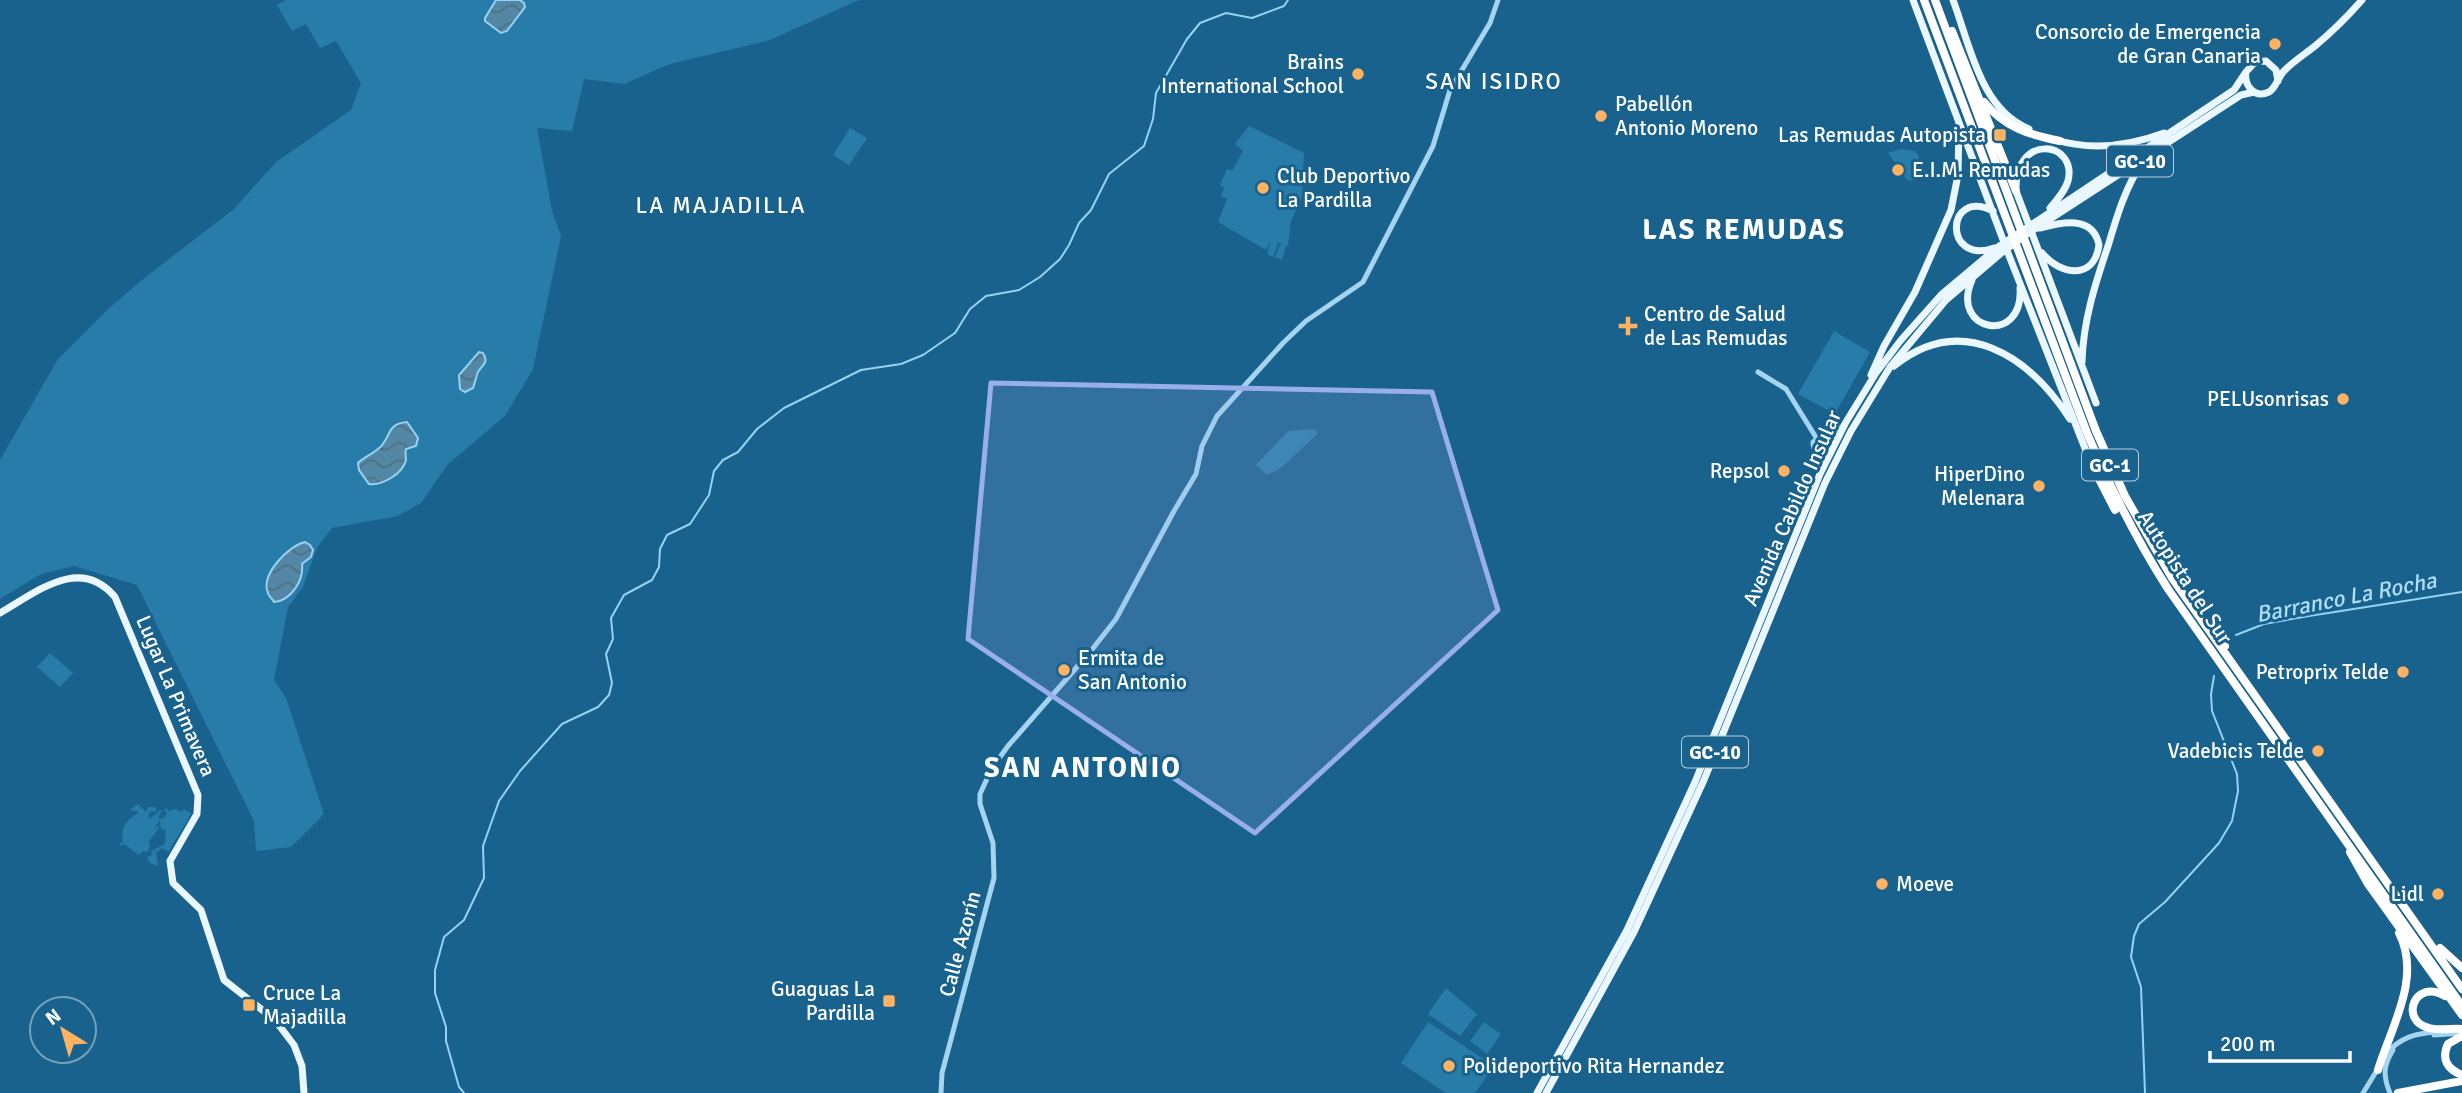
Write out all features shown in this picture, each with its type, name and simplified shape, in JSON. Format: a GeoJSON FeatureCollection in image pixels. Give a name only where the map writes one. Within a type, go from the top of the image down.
{"type":"FeatureCollection","features":[{"type":"Feature","properties":{"kind":"highway","name":"Autopista del Sur"},"geometry":{"type":"LineString","coordinates":[[1924,0],[2116,500],[2151,563],[2462,1006]]}},
{"type":"Feature","properties":{"kind":"highway","name":"Autopista del Sur"},"geometry":{"type":"LineString","coordinates":[[1938,0],[2010,229],[2030,239],[2096,431],[2125,496],[2172,578],[2462,989]]}},
{"type":"Feature","properties":{"kind":"highway"},"geometry":{"type":"LineString","coordinates":[[1938,0],[1983,100],[1994,114],[2020,131],[2060,141]]}},
{"type":"Feature","properties":{"kind":"highway"},"geometry":{"type":"LineString","coordinates":[[1960,50],[2016,191]]}},
{"type":"Feature","properties":{"kind":"highway"},"geometry":{"type":"LineString","coordinates":[[2100,481],[2134,545],[2151,563]]}},
{"type":"Feature","properties":{"kind":"highway"},"geometry":{"type":"LineString","coordinates":[[2215,626],[2235,667]]}},
{"type":"Feature","properties":{"kind":"highway"},"geometry":{"type":"LineString","coordinates":[[2347,843],[2353,861],[2462,1015]]}},
{"type":"Feature","properties":{"kind":"highway"},"geometry":{"type":"LineString","coordinates":[[2395,893],[2462,980]]}},
{"type":"Feature","properties":{"kind":"highway"},"geometry":{"type":"LineString","coordinates":[[2378,1070],[2403,998],[2407,975],[2405,944],[2382,903]]}},
{"type":"Feature","properties":{"kind":"highway"},"geometry":{"type":"LineString","coordinates":[[2440,948],[2462,968]]}},
{"type":"Feature","properties":{"kind":"highway"},"geometry":{"type":"LineString","coordinates":[[2450,999],[2436,991],[2426,991],[2417,996],[2412,1005],[2413,1014],[2418,1024],[2427,1028],[2461,1031]]}},
{"type":"Feature","properties":{"kind":"highway"},"geometry":{"type":"LineString","coordinates":[[2461,1031],[2448,1044],[2445,1055],[2452,1071],[2462,1075]]}},
{"type":"Feature","properties":{"kind":"highway"},"geometry":{"type":"LineString","coordinates":[[2398,1093],[2462,1081]]}},
{"type":"Feature","properties":{"kind":"highway"},"geometry":{"type":"LineString","coordinates":[[2409,1093],[2430,1086]]}},
{"type":"Feature","properties":{"kind":"main road"},"geometry":{"type":"LineString","coordinates":[[1913,0],[1993,211],[2010,229],[2008,253],[2100,481]]}},
{"type":"Feature","properties":{"kind":"main road"},"geometry":{"type":"LineString","coordinates":[[1953,0],[1981,78],[1997,105],[2021,126],[2060,141],[2105,146],[2125,145],[2178,128]]}},
{"type":"Feature","properties":{"kind":"main road","name":"GC-10"},"geometry":{"type":"LineString","coordinates":[[2255,92],[2268,92],[2285,70],[2333,30],[2362,0]]}},
{"type":"Feature","properties":{"kind":"main road","name":"GC-10"},"geometry":{"type":"LineString","coordinates":[[2246,72],[2252,64],[2259,61],[2273,65],[2298,59]]}},
{"type":"Feature","properties":{"kind":"main road"},"geometry":{"type":"LineString","coordinates":[[2273,65],[2278,81]]}},
{"type":"Feature","properties":{"kind":"main road"},"geometry":{"type":"LineString","coordinates":[[2246,72],[2246,81],[2255,92]]}},
{"type":"Feature","properties":{"kind":"main road","name":"Avenida Cabildo Insular"},"geometry":{"type":"LineString","coordinates":[[1537,1093],[1608,966],[1673,832],[1823,468],[1867,386],[1901,340],[1963,275],[2045,214],[2234,90],[2246,72]]}},
{"type":"Feature","properties":{"kind":"main road","name":"Avenida Cabildo Insular"},"geometry":{"type":"LineString","coordinates":[[1546,1093],[1639,920],[1704,780],[1825,483],[1880,382],[1922,327],[1946,300],[1975,275],[2145,157],[2241,95],[2255,92]]}},
{"type":"Feature","properties":{"kind":"main road"},"geometry":{"type":"LineString","coordinates":[[1867,386],[1879,356],[1915,292],[1951,210],[1958,175],[1959,119]]}},
{"type":"Feature","properties":{"kind":"main road"},"geometry":{"type":"LineString","coordinates":[[2045,214],[2067,184],[2067,165],[2059,153],[2041,149],[2028,155],[2017,174],[2016,191],[2027,219],[2030,239],[2096,403]]}},
{"type":"Feature","properties":{"kind":"main road"},"geometry":{"type":"LineString","coordinates":[[2082,366],[2088,312],[2098,276],[2123,198],[2145,157]]}},
{"type":"Feature","properties":{"kind":"main road"},"geometry":{"type":"LineString","coordinates":[[1993,211],[1981,206],[1970,207],[1959,216],[1955,227],[1960,241],[1972,250],[1986,251],[1998,247]]}},
{"type":"Feature","properties":{"kind":"main road"},"geometry":{"type":"LineString","coordinates":[[2077,222],[2092,232],[2099,245],[2097,256],[2087,267],[2068,271],[2052,264],[2030,239],[2056,224],[2077,222]]}},
{"type":"Feature","properties":{"kind":"main road"},"geometry":{"type":"LineString","coordinates":[[1975,275],[1968,291],[1969,308],[1976,320],[1990,327],[2006,323],[2016,311],[2019,304],[2019,281]]}},
{"type":"Feature","properties":{"kind":"main road"},"geometry":{"type":"LineString","coordinates":[[1880,382],[1897,363],[1938,344],[1959,341],[1991,346],[2015,361],[2046,388],[2065,411],[2081,438]]}},
{"type":"Feature","properties":{"kind":"main road","name":"Lugar La Primavera"},"geometry":{"type":"LineString","coordinates":[[0,613],[48,586],[75,577],[98,581],[115,597],[198,795],[197,814],[170,861],[173,883],[201,910],[224,980],[275,1020],[294,1045],[302,1066],[304,1093]]}},
{"type":"Feature","properties":{"kind":"street","name":"Calle Azorín"},"geometry":{"type":"LineString","coordinates":[[941,1093],[942,1073],[994,878],[993,843],[980,804],[981,794],[992,768],[1116,619],[1196,474],[1202,446],[1217,416],[1306,321],[1363,282],[1433,146],[1450,90],[1490,23],[1498,0]]}},
{"type":"Feature","properties":{"kind":"street"},"geometry":{"type":"LineString","coordinates":[[1758,372],[1786,389],[1826,448],[1820,452],[1815,451]]}},
{"type":"Feature","properties":{"kind":"street"},"geometry":{"type":"LineString","coordinates":[[1823,468],[1813,445],[1820,439],[1830,437],[1846,422]]}},
{"type":"Feature","properties":{"kind":"street"},"geometry":{"type":"LineString","coordinates":[[2363,1093],[2394,1045],[2407,1037],[2424,1033],[2461,1031]]}},
{"type":"Feature","properties":{"kind":"street"},"geometry":{"type":"LineString","coordinates":[[2390,1093],[2384,1076],[2385,1063],[2401,1043],[2413,1038],[2461,1031]]}},
{"type":"Feature","properties":{"kind":"street"},"geometry":{"type":"LineString","coordinates":[[2368,1084],[2376,1082],[2387,1086]]}},
{"type":"Feature","properties":{"kind":"highlighted area"},"geometry":{"type":"Polygon","coordinates":[[[991,383],[1432,392],[1498,610],[1255,833],[968,639],[991,383]]]}},
{"type":"Feature","properties":{"kind":"shaded area"},"geometry":{"type":"Polygon","coordinates":[[[286,0],[859,0],[770,40],[670,64],[624,84],[584,79],[572,131],[537,128],[552,211],[561,236],[533,369],[505,416],[448,464],[421,503],[398,516],[332,528],[317,548],[303,587],[288,607],[274,680],[286,698],[324,814],[291,847],[256,851],[254,821],[137,585],[74,566],[41,574],[0,599],[0,460],[58,359],[107,310],[234,209],[276,162],[351,110],[361,83],[336,41],[320,48],[306,24],[292,31],[277,5],[286,0]]]}},
{"type":"Feature","properties":{"kind":"shaded area","name":"Club Deportivo La Pardilla"},"geometry":{"type":"Polygon","coordinates":[[[1249,126],[1304,153],[1302,197],[1291,221],[1288,246],[1282,260],[1275,257],[1283,244],[1276,242],[1278,244],[1273,257],[1267,254],[1271,241],[1266,250],[1218,222],[1227,199],[1221,196],[1224,188],[1220,185],[1227,169],[1232,171],[1243,151],[1235,144],[1249,126]]]}},
{"type":"Feature","properties":{"kind":"shaded area"},"geometry":{"type":"Polygon","coordinates":[[[850,128],[867,138],[849,165],[833,155],[850,128]]]}},
{"type":"Feature","properties":{"kind":"shaded area"},"geometry":{"type":"Polygon","coordinates":[[[1901,149],[1915,151],[1919,156],[1916,175],[1912,181],[1907,180],[1888,153],[1901,149]]]}},
{"type":"Feature","properties":{"kind":"shaded area"},"geometry":{"type":"Polygon","coordinates":[[[1834,331],[1870,352],[1835,414],[1798,394],[1834,331]]]}},
{"type":"Feature","properties":{"kind":"shaded area"},"geometry":{"type":"Polygon","coordinates":[[[1314,429],[1316,435],[1281,468],[1267,475],[1256,465],[1288,431],[1314,429]]]}},
{"type":"Feature","properties":{"kind":"shaded area"},"geometry":{"type":"Polygon","coordinates":[[[50,653],[73,673],[60,687],[37,667],[50,653]]]}},
{"type":"Feature","properties":{"kind":"shaded area"},"geometry":{"type":"Polygon","coordinates":[[[138,804],[146,812],[148,807],[157,810],[151,811],[148,816],[150,819],[160,810],[158,819],[164,818],[166,808],[169,811],[175,809],[182,812],[183,809],[191,813],[169,852],[162,848],[156,853],[158,866],[150,863],[147,857],[152,855],[151,851],[165,844],[166,830],[161,829],[160,820],[155,826],[156,828],[158,825],[159,828],[149,841],[147,852],[143,851],[139,855],[124,844],[119,844],[123,842],[125,824],[139,812],[130,810],[138,804]]]}},
{"type":"Feature","properties":{"kind":"shaded area"},"geometry":{"type":"Polygon","coordinates":[[[1446,988],[1477,1014],[1460,1036],[1428,1014],[1446,988]]]}},
{"type":"Feature","properties":{"kind":"shaded area"},"geometry":{"type":"Polygon","coordinates":[[[1428,1022],[1494,1066],[1475,1093],[1446,1093],[1401,1063],[1428,1022]]]}},
{"type":"Feature","properties":{"kind":"shaded area"},"geometry":{"type":"Polygon","coordinates":[[[1484,1022],[1501,1034],[1487,1054],[1470,1041],[1484,1022]]]}},
{"type":"Feature","properties":{"kind":"water"},"geometry":{"type":"Polygon","coordinates":[[[496,0],[520,0],[525,7],[507,31],[501,33],[485,21],[496,0]]]}},
{"type":"Feature","properties":{"kind":"water"},"geometry":{"type":"Polygon","coordinates":[[[479,352],[485,356],[485,361],[473,388],[465,392],[460,389],[459,375],[479,352]]]}},
{"type":"Feature","properties":{"kind":"water"},"geometry":{"type":"Polygon","coordinates":[[[407,422],[418,438],[416,446],[406,449],[406,460],[401,470],[391,478],[369,484],[359,470],[358,463],[382,445],[395,426],[407,422]]]}},
{"type":"Feature","properties":{"kind":"water"},"geometry":{"type":"Polygon","coordinates":[[[305,542],[313,550],[311,557],[302,564],[299,583],[286,598],[274,602],[268,594],[267,586],[272,570],[291,549],[305,542]]]}},
{"type":"Feature","properties":{"kind":"waterway"},"geometry":{"type":"LineString","coordinates":[[464,1093],[459,1087],[446,1041],[446,1027],[435,993],[435,970],[444,937],[464,920],[484,878],[483,846],[499,801],[520,771],[562,724],[598,707],[609,695],[612,683],[606,654],[613,639],[611,618],[624,595],[652,580],[659,567],[660,549],[667,535],[690,524],[709,495],[714,471],[723,460],[738,452],[757,429],[784,408],[861,370],[901,364],[923,355],[955,333],[970,309],[986,296],[1019,290],[1040,277],[1060,259],[1079,223],[1091,210],[1109,174],[1144,146],[1153,119],[1156,93],[1187,39],[1200,23],[1226,13],[1252,18],[1284,6],[1288,0]]}},
{"type":"Feature","properties":{"kind":"waterway","name":"Barranco La Rocha"},"geometry":{"type":"LineString","coordinates":[[2236,635],[2264,624],[2462,592]]}},
{"type":"Feature","properties":{"kind":"waterway","name":"Barranco La Rocha"},"geometry":{"type":"LineString","coordinates":[[2145,1093],[2141,987],[2131,957],[2134,936],[2139,924],[2165,902],[2219,843],[2232,821],[2238,791],[2237,774],[2212,711],[2214,676]]}},
{"type":"Feature","properties":{"kind":"place","name":"Consorcio de Emergencia de Gran Canaria"},"geometry":{"type":"Point","coordinates":[2275,44]}},
{"type":"Feature","properties":{"kind":"place","name":"Brains International School"},"geometry":{"type":"Point","coordinates":[1358,74]}},
{"type":"Feature","properties":{"kind":"place","name":"Pabellón Antonio Moreno"},"geometry":{"type":"Point","coordinates":[1601,116]}},
{"type":"Feature","properties":{"kind":"place","name":"Las Remudas Autopista"},"geometry":{"type":"Point","coordinates":[2000,135]}},
{"type":"Feature","properties":{"kind":"place","name":"E.I.M. Remudas"},"geometry":{"type":"Point","coordinates":[1898,170]}},
{"type":"Feature","properties":{"kind":"place","name":"Club Deportivo La Pardilla"},"geometry":{"type":"Point","coordinates":[1263,188]}},
{"type":"Feature","properties":{"kind":"place","name":"Centro de Salud de Las Remudas"},"geometry":{"type":"Point","coordinates":[1628,326]}},
{"type":"Feature","properties":{"kind":"place","name":"PELUsonrisas"},"geometry":{"type":"Point","coordinates":[2343,399]}},
{"type":"Feature","properties":{"kind":"place","name":"Repsol"},"geometry":{"type":"Point","coordinates":[1784,471]}},
{"type":"Feature","properties":{"kind":"place","name":"HiperDino Melenara"},"geometry":{"type":"Point","coordinates":[2039,486]}},
{"type":"Feature","properties":{"kind":"place","name":"Ermita de San Antonio"},"geometry":{"type":"Point","coordinates":[1064,670]}},
{"type":"Feature","properties":{"kind":"place","name":"Petroprix Telde"},"geometry":{"type":"Point","coordinates":[2403,672]}},
{"type":"Feature","properties":{"kind":"place","name":"Vadebicis Telde"},"geometry":{"type":"Point","coordinates":[2318,751]}},
{"type":"Feature","properties":{"kind":"place","name":"Moeve"},"geometry":{"type":"Point","coordinates":[1882,884]}},
{"type":"Feature","properties":{"kind":"place","name":"Lidl"},"geometry":{"type":"Point","coordinates":[2438,894]}},
{"type":"Feature","properties":{"kind":"place","name":"Guaguas La Pardilla"},"geometry":{"type":"Point","coordinates":[889,1001]}},
{"type":"Feature","properties":{"kind":"place","name":"Cruce La Majadilla"},"geometry":{"type":"Point","coordinates":[249,1005]}},
{"type":"Feature","properties":{"kind":"place","name":"Polideportivo Rita Hernandez"},"geometry":{"type":"Point","coordinates":[1449,1066]}},
{"type":"Feature","properties":{"kind":"district","name":"SAN ISIDRO"},"geometry":{"type":"Point","coordinates":[1494,81]}},
{"type":"Feature","properties":{"kind":"district","name":"LA MAJADILLA"},"geometry":{"type":"Point","coordinates":[721,205]}},
{"type":"Feature","properties":{"kind":"district","name":"LAS REMUDAS"},"geometry":{"type":"Point","coordinates":[1744,229]}},
{"type":"Feature","properties":{"kind":"district","name":"SAN ANTONIO"},"geometry":{"type":"Point","coordinates":[1083,767]}}]}
